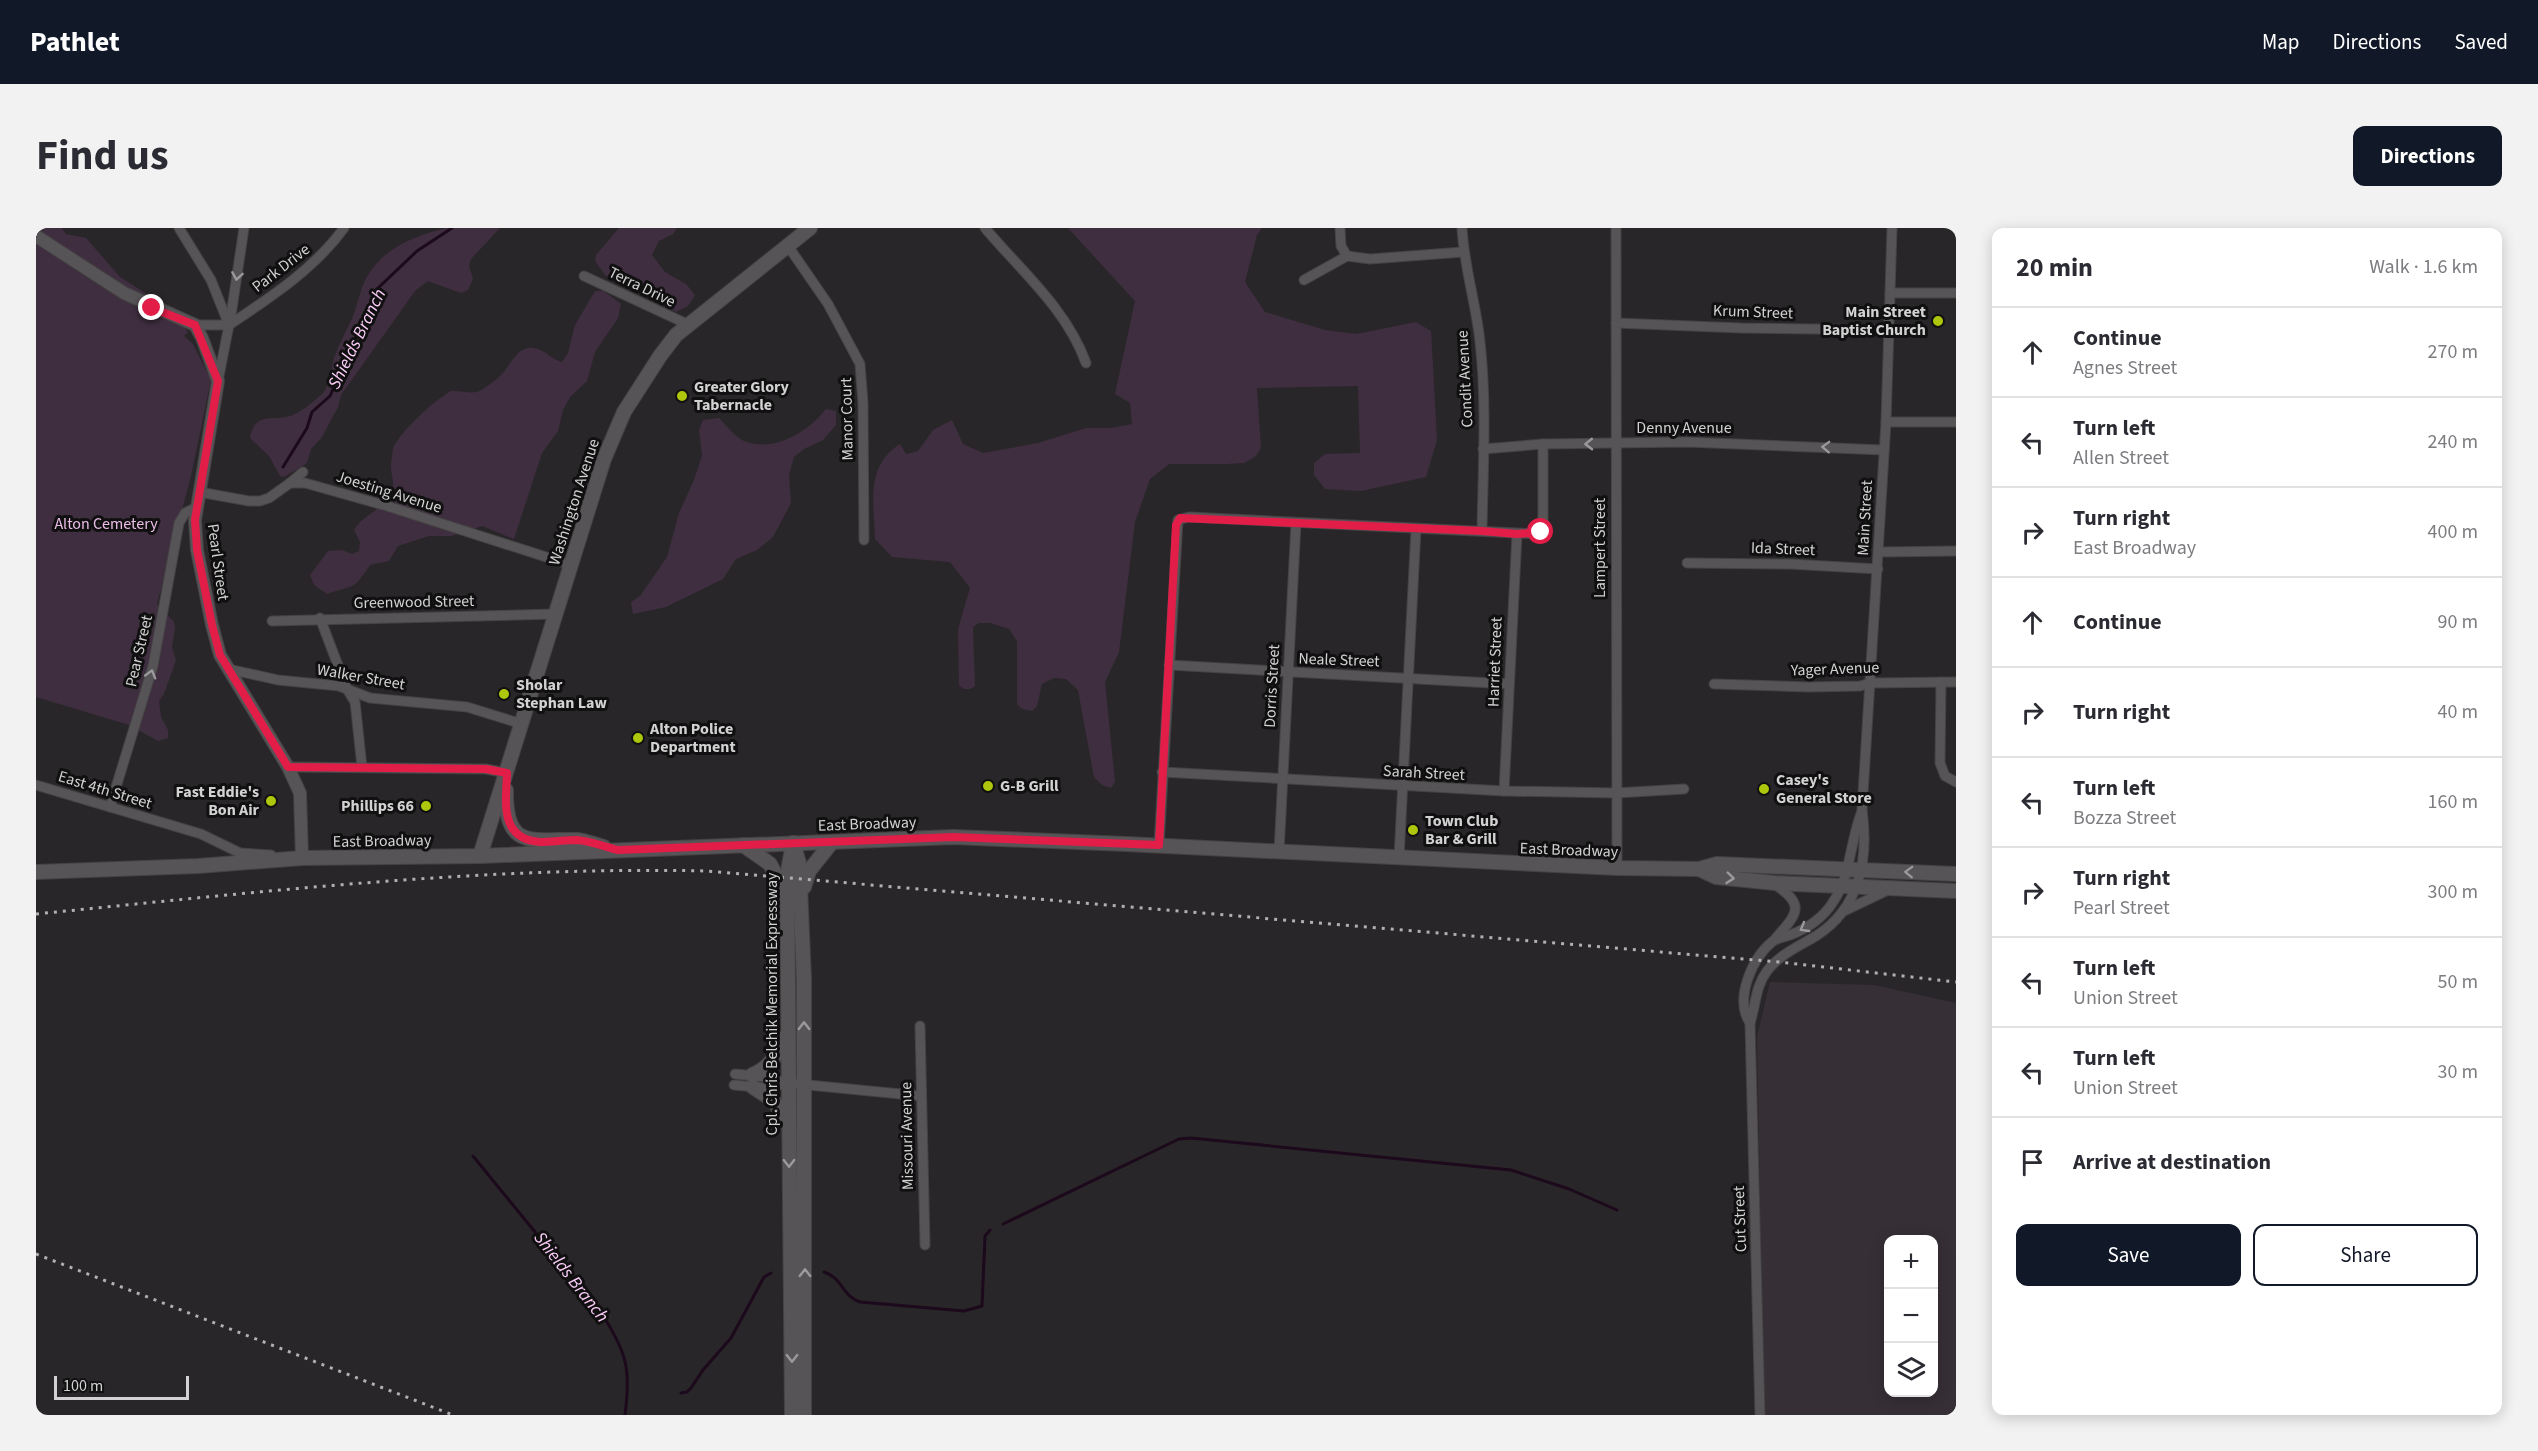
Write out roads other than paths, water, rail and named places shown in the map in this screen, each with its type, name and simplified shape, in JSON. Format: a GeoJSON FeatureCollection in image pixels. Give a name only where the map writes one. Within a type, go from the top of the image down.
{"type":"FeatureCollection","features":[{"type":"Feature","properties":{"kind":"main road","name":"Washington Avenue"},"geometry":{"type":"LineString","coordinates":[[480,856],[612,436],[624,412],[660,356],[687,324],[810,228]]}},
{"type":"Feature","properties":{"kind":"main road"},"geometry":{"type":"LineString","coordinates":[[507,773],[507,816],[516,833],[538,842],[580,840],[618,850]]}},
{"type":"Feature","properties":{"kind":"main road","name":"East Broadway"},"geometry":{"type":"LineString","coordinates":[[36,872],[198,866],[302,858],[480,856],[953,837],[1617,868],[1699,869],[1717,864],[1860,878],[1956,874]]}},
{"type":"Feature","properties":{"kind":"main road"},"geometry":{"type":"LineString","coordinates":[[743,845],[770,864],[794,898],[809,871],[832,842]]}},
{"type":"Feature","properties":{"kind":"main road","name":"Cpl. Chris Belchik Memorial Expressway"},"geometry":{"type":"LineString","coordinates":[[793,843],[788,867],[794,898],[804,1085],[804,1415]]}},
{"type":"Feature","properties":{"kind":"main road","name":"East Broadway"},"geometry":{"type":"LineString","coordinates":[[1699,869],[1716,877],[1772,882],[1844,877]]}},
{"type":"Feature","properties":{"kind":"main road","name":"East Broadway"},"geometry":{"type":"LineString","coordinates":[[1860,878],[1894,888],[1956,891]]}},
{"type":"Feature","properties":{"kind":"main road","name":"Cpl. Chris Belchik Memorial Expressway"},"geometry":{"type":"LineString","coordinates":[[792,1415],[787,1032],[794,898]]}},
{"type":"Feature","properties":{"kind":"main road"},"geometry":{"type":"LineString","coordinates":[[787,1032],[774,1059],[753,1081],[773,1100],[789,1124]]}},
{"type":"Feature","properties":{"kind":"street"},"geometry":{"type":"LineString","coordinates":[[36,236],[124,293],[195,325],[229,325],[211,280],[179,228]]}},
{"type":"Feature","properties":{"kind":"street","name":"Pearl Street"},"geometry":{"type":"LineString","coordinates":[[244,228],[199,492],[197,550],[217,645],[228,669],[288,767],[302,802],[302,858]]}},
{"type":"Feature","properties":{"kind":"street","name":"Park Drive"},"geometry":{"type":"LineString","coordinates":[[229,325],[308,269],[344,228]]}},
{"type":"Feature","properties":{"kind":"street"},"geometry":{"type":"LineString","coordinates":[[985,228],[1044,293],[1078,341],[1086,363]]}},
{"type":"Feature","properties":{"kind":"street"},"geometry":{"type":"LineString","coordinates":[[1340,228],[1341,246],[1347,256]]}},
{"type":"Feature","properties":{"kind":"street","name":"Condit Avenue"},"geometry":{"type":"LineString","coordinates":[[1462,228],[1463,252],[1480,343],[1483,449],[1482,531]]}},
{"type":"Feature","properties":{"kind":"street","name":"Lampert Street"},"geometry":{"type":"LineString","coordinates":[[1616,228],[1617,868]]}},
{"type":"Feature","properties":{"kind":"street","name":"Main Street"},"geometry":{"type":"LineString","coordinates":[[1860,878],[1865,831],[1862,810],[1886,422],[1892,228]]}},
{"type":"Feature","properties":{"kind":"street","name":"Manor Court"},"geometry":{"type":"LineString","coordinates":[[788,246],[828,304],[860,364],[863,403],[864,540]]}},
{"type":"Feature","properties":{"kind":"street"},"geometry":{"type":"LineString","coordinates":[[1304,280],[1347,256],[1371,259],[1463,252]]}},
{"type":"Feature","properties":{"kind":"street","name":"Terra Drive"},"geometry":{"type":"LineString","coordinates":[[584,276],[687,324]]}},
{"type":"Feature","properties":{"kind":"street"},"geometry":{"type":"LineString","coordinates":[[1890,293],[1956,293]]}},
{"type":"Feature","properties":{"kind":"street","name":"Krum Street"},"geometry":{"type":"LineString","coordinates":[[1616,322],[1741,328],[1890,330]]}},
{"type":"Feature","properties":{"kind":"street"},"geometry":{"type":"LineString","coordinates":[[195,325],[218,381]]}},
{"type":"Feature","properties":{"kind":"street"},"geometry":{"type":"LineString","coordinates":[[1886,422],[1956,422]]}},
{"type":"Feature","properties":{"kind":"street","name":"Denny Avenue"},"geometry":{"type":"LineString","coordinates":[[1483,449],[1543,444],[1687,442],[1884,450]]}},
{"type":"Feature","properties":{"kind":"street"},"geometry":{"type":"LineString","coordinates":[[1159,845],[1176,525],[1180,518],[1537,534],[1543,529],[1543,444]]}},
{"type":"Feature","properties":{"kind":"street"},"geometry":{"type":"LineString","coordinates":[[199,492],[260,501],[269,498],[303,471]]}},
{"type":"Feature","properties":{"kind":"street","name":"Joesting Avenue"},"geometry":{"type":"LineString","coordinates":[[290,483],[305,483],[387,506],[572,565]]}},
{"type":"Feature","properties":{"kind":"street","name":"Pear Street"},"geometry":{"type":"LineString","coordinates":[[110,807],[153,666],[179,524],[185,513],[197,507]]}},
{"type":"Feature","properties":{"kind":"street","name":"Dorris Street"},"geometry":{"type":"LineString","coordinates":[[1279,852],[1296,523]]}},
{"type":"Feature","properties":{"kind":"street"},"geometry":{"type":"LineString","coordinates":[[1399,858],[1416,529]]}},
{"type":"Feature","properties":{"kind":"street","name":"Harriet Street"},"geometry":{"type":"LineString","coordinates":[[1504,791],[1517,534]]}},
{"type":"Feature","properties":{"kind":"street"},"geometry":{"type":"LineString","coordinates":[[1879,552],[1956,551]]}},
{"type":"Feature","properties":{"kind":"street","name":"Ida Street"},"geometry":{"type":"LineString","coordinates":[[1687,563],[1790,564],[1878,569]]}},
{"type":"Feature","properties":{"kind":"street","name":"Greenwood Street"},"geometry":{"type":"LineString","coordinates":[[272,621],[320,618],[556,614]]}},
{"type":"Feature","properties":{"kind":"street"},"geometry":{"type":"LineString","coordinates":[[320,618],[347,689],[355,702],[362,767]]}},
{"type":"Feature","properties":{"kind":"street","name":"Neale Street"},"geometry":{"type":"LineString","coordinates":[[1168,665],[1509,684]]}},
{"type":"Feature","properties":{"kind":"street","name":"Walker Street"},"geometry":{"type":"LineString","coordinates":[[228,669],[278,680],[327,684],[370,698],[467,707],[522,724]]}},
{"type":"Feature","properties":{"kind":"street"},"geometry":{"type":"LineString","coordinates":[[1941,682],[1940,763],[1946,776],[1956,782]]}},
{"type":"Feature","properties":{"kind":"street","name":"Yager Avenue"},"geometry":{"type":"LineString","coordinates":[[1714,684],[1808,687],[1860,686],[1871,683],[1956,682]]}},
{"type":"Feature","properties":{"kind":"street"},"geometry":{"type":"LineString","coordinates":[[288,767],[486,769],[507,773]]}},
{"type":"Feature","properties":{"kind":"street","name":"Sarah Street"},"geometry":{"type":"LineString","coordinates":[[1162,772],[1504,791],[1616,793],[1684,789]]}},
{"type":"Feature","properties":{"kind":"street","name":"East 4th Street"},"geometry":{"type":"LineString","coordinates":[[36,785],[213,838],[240,853],[302,858]]}},
{"type":"Feature","properties":{"kind":"street","name":"Main Street"},"geometry":{"type":"LineString","coordinates":[[1844,877],[1854,831],[1862,810]]}},
{"type":"Feature","properties":{"kind":"street","name":"Cut Street"},"geometry":{"type":"LineString","coordinates":[[1774,940],[1793,934],[1820,918],[1834,902],[1844,877]]}},
{"type":"Feature","properties":{"kind":"street","name":"Cut Street"},"geometry":{"type":"LineString","coordinates":[[1760,1415],[1749,1023],[1757,989],[1767,970],[1788,952],[1820,933],[1844,911],[1860,878]]}},
{"type":"Feature","properties":{"kind":"street","name":"Cut Street"},"geometry":{"type":"LineString","coordinates":[[1749,1023],[1744,1014],[1747,982],[1757,960],[1795,916],[1797,910],[1789,894],[1772,882]]}},
{"type":"Feature","properties":{"kind":"street"},"geometry":{"type":"LineString","coordinates":[[1844,911],[1894,888]]}},
{"type":"Feature","properties":{"kind":"street","name":"Missouri Avenue"},"geometry":{"type":"LineString","coordinates":[[920,1026],[925,1245]]}},
{"type":"Feature","properties":{"kind":"street"},"geometry":{"type":"LineString","coordinates":[[735,1074],[753,1081]]}},
{"type":"Feature","properties":{"kind":"street"},"geometry":{"type":"LineString","coordinates":[[734,1085],[753,1081],[788,1083],[921,1096]]}},
{"type":"Feature","properties":{"kind":"waterway","name":"Shields Branch"},"geometry":{"type":"LineString","coordinates":[[283,467],[307,428],[312,412],[330,396],[377,289],[417,251],[452,228]]}},
{"type":"Feature","properties":{"kind":"waterway"},"geometry":{"type":"LineString","coordinates":[[1003,1224],[1179,1139],[1191,1138],[1511,1170],[1569,1189],[1617,1210]]}},
{"type":"Feature","properties":{"kind":"waterway","name":"Shields Branch"},"geometry":{"type":"LineString","coordinates":[[473,1156],[602,1314],[617,1340],[625,1362],[627,1373],[625,1415]]}},
{"type":"Feature","properties":{"kind":"waterway"},"geometry":{"type":"LineString","coordinates":[[824,1272],[835,1278],[849,1295],[860,1302],[964,1311],[982,1306],[985,1236],[990,1230]]}},
{"type":"Feature","properties":{"kind":"waterway"},"geometry":{"type":"LineString","coordinates":[[681,1393],[691,1388],[703,1370],[731,1338],[764,1277],[771,1273]]}},
{"type":"Feature","properties":{"kind":"railway"},"geometry":{"type":"LineString","coordinates":[[36,914],[371,882],[539,873],[707,871],[1779,962],[1956,982]]}},
{"type":"Feature","properties":{"kind":"railway"},"geometry":{"type":"LineString","coordinates":[[36,1254],[453,1415]]}},
{"type":"Feature","properties":{"kind":"place","name":"Main Street Baptist Church"},"geometry":{"type":"Point","coordinates":[1938,321]}},
{"type":"Feature","properties":{"kind":"place","name":"Greater Glory Tabernacle"},"geometry":{"type":"Point","coordinates":[682,396]}},
{"type":"Feature","properties":{"kind":"place","name":"Sholar Stephan Law"},"geometry":{"type":"Point","coordinates":[504,694]}},
{"type":"Feature","properties":{"kind":"place","name":"Alton Police Department"},"geometry":{"type":"Point","coordinates":[638,738]}},
{"type":"Feature","properties":{"kind":"place","name":"G-B Grill"},"geometry":{"type":"Point","coordinates":[988,786]}},
{"type":"Feature","properties":{"kind":"place","name":"Casey's General Store"},"geometry":{"type":"Point","coordinates":[1764,789]}},
{"type":"Feature","properties":{"kind":"place","name":"Fast Eddie's Bon Air"},"geometry":{"type":"Point","coordinates":[271,801]}},
{"type":"Feature","properties":{"kind":"place","name":"Phillips 66"},"geometry":{"type":"Point","coordinates":[426,806]}},
{"type":"Feature","properties":{"kind":"place","name":"Town Club Bar & Grill"},"geometry":{"type":"Point","coordinates":[1413,830]}},
{"type":"Feature","properties":{"kind":"park label","name":"Alton Cemetery"},"geometry":{"type":"Point","coordinates":[106,524]}}]}
